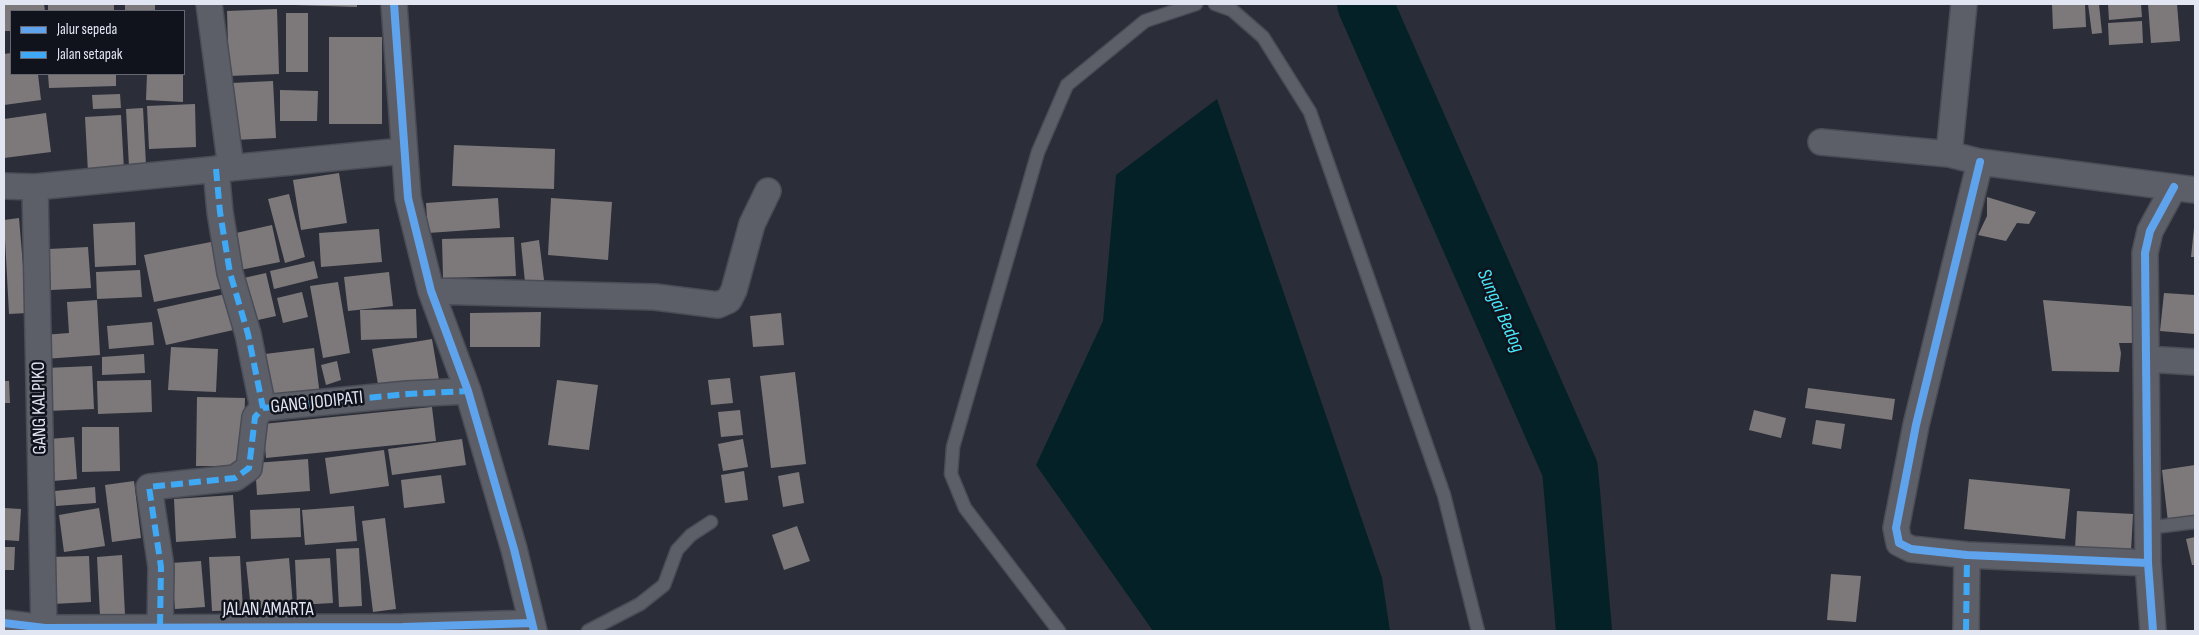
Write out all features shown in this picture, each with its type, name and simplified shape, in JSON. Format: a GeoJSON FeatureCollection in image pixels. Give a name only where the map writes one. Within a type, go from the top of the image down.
{"type":"FeatureCollection","features":[{"type":"Feature","properties":{"kind":"street"},"geometry":{"type":"LineString","coordinates":[[209,4],[224,169],[220,212],[230,273],[248,334],[263,408]]}},
{"type":"Feature","properties":{"kind":"street"},"geometry":{"type":"LineString","coordinates":[[394,4],[403,151],[408,198],[431,291],[468,391],[514,549],[533,627]]}},
{"type":"Feature","properties":{"kind":"street"},"geometry":{"type":"LineString","coordinates":[[1949,154],[1964,4]]}},
{"type":"Feature","properties":{"kind":"street"},"geometry":{"type":"LineString","coordinates":[[1821,142],[1949,154],[1980,162],[2185,189]]}},
{"type":"Feature","properties":{"kind":"street"},"geometry":{"type":"LineString","coordinates":[[4,186],[35,187],[403,151]]}},
{"type":"Feature","properties":{"kind":"street"},"geometry":{"type":"LineString","coordinates":[[1980,162],[1916,425],[1896,528],[1899,543],[1911,550],[1967,555],[2148,563]]}},
{"type":"Feature","properties":{"kind":"street","name":"GANG KALPIKO"},"geometry":{"type":"LineString","coordinates":[[35,187],[45,630]]}},
{"type":"Feature","properties":{"kind":"street"},"geometry":{"type":"LineString","coordinates":[[2153,631],[2148,563],[2145,253],[2150,231],[2185,189]]}},
{"type":"Feature","properties":{"kind":"street"},"geometry":{"type":"LineString","coordinates":[[431,291],[656,297],[718,305],[729,300],[734,290],[752,224],[768,191]]}},
{"type":"Feature","properties":{"kind":"street"},"geometry":{"type":"LineString","coordinates":[[2146,359],[2195,362]]}},
{"type":"Feature","properties":{"kind":"street","name":"GANG JODIPATI"},"geometry":{"type":"LineString","coordinates":[[160,629],[161,566],[149,487],[235,478],[249,468],[255,418],[263,408],[407,394],[468,391]]}},
{"type":"Feature","properties":{"kind":"street"},"geometry":{"type":"LineString","coordinates":[[1966,631],[1967,555]]}},
{"type":"Feature","properties":{"kind":"street","name":"JALAN AMARTA"},"geometry":{"type":"LineString","coordinates":[[4,623],[45,630],[533,627]]}},
{"type":"Feature","properties":{"kind":"lane"},"geometry":{"type":"LineString","coordinates":[[1059,631],[965,508],[951,474],[953,447],[1038,152],[1066,85],[1145,21],[1196,4]]}},
{"type":"Feature","properties":{"kind":"lane"},"geometry":{"type":"LineString","coordinates":[[1215,4],[1232,10],[1263,37],[1310,112],[1444,495],[1478,631]]}},
{"type":"Feature","properties":{"kind":"lane"},"geometry":{"type":"LineString","coordinates":[[588,631],[640,604],[664,585],[677,550],[691,535],[711,522]]}},
{"type":"Feature","properties":{"kind":"lane"},"geometry":{"type":"LineString","coordinates":[[2148,528],[2195,522]]}},
{"type":"Feature","properties":{"kind":"shaded area"},"geometry":{"type":"Polygon","coordinates":[[[1217,99],[1382,578],[1390,631],[1153,631],[1036,465],[1103,321],[1116,175],[1217,99]]]}},
{"type":"Feature","properties":{"kind":"building"},"geometry":{"type":"Polygon","coordinates":[[[4,4],[44,4],[45,10],[10,10],[10,31],[4,31],[4,4]]]}},
{"type":"Feature","properties":{"kind":"building"},"geometry":{"type":"Polygon","coordinates":[[[48,4],[114,4],[114,10],[48,10],[48,4]]]}},
{"type":"Feature","properties":{"kind":"building"},"geometry":{"type":"Polygon","coordinates":[[[125,4],[155,4],[155,10],[125,10],[125,4]]]}},
{"type":"Feature","properties":{"kind":"building"},"geometry":{"type":"Polygon","coordinates":[[[357,4],[357,7],[294,5],[357,4]]]}},
{"type":"Feature","properties":{"kind":"building"},"geometry":{"type":"Polygon","coordinates":[[[2052,4],[2085,4],[2086,27],[2053,29],[2052,4]]]}},
{"type":"Feature","properties":{"kind":"building"},"geometry":{"type":"Polygon","coordinates":[[[2088,4],[2099,4],[2102,33],[2092,34],[2088,4]]]}},
{"type":"Feature","properties":{"kind":"building"},"geometry":{"type":"Polygon","coordinates":[[[2108,4],[2141,4],[2142,17],[2109,20],[2108,4]]]}},
{"type":"Feature","properties":{"kind":"building"},"geometry":{"type":"Polygon","coordinates":[[[2148,4],[2177,4],[2180,41],[2151,43],[2148,4]]]}},
{"type":"Feature","properties":{"kind":"building"},"geometry":{"type":"Polygon","coordinates":[[[277,9],[279,74],[229,76],[227,11],[277,9]]]}},
{"type":"Feature","properties":{"kind":"building"},"geometry":{"type":"Polygon","coordinates":[[[286,13],[308,13],[308,72],[286,72],[286,13]]]}},
{"type":"Feature","properties":{"kind":"building"},"geometry":{"type":"Polygon","coordinates":[[[2142,21],[2143,43],[2109,45],[2108,23],[2142,21]]]}},
{"type":"Feature","properties":{"kind":"building"},"geometry":{"type":"Polygon","coordinates":[[[329,37],[382,37],[382,124],[329,124],[329,37]]]}},
{"type":"Feature","properties":{"kind":"building"},"geometry":{"type":"Polygon","coordinates":[[[10,53],[10,75],[38,75],[41,100],[4,105],[4,54],[10,53]]]}},
{"type":"Feature","properties":{"kind":"building"},"geometry":{"type":"Polygon","coordinates":[[[48,75],[116,75],[116,86],[49,88],[48,75]]]}},
{"type":"Feature","properties":{"kind":"building"},"geometry":{"type":"Polygon","coordinates":[[[147,75],[183,75],[183,102],[146,100],[147,75]]]}},
{"type":"Feature","properties":{"kind":"building"},"geometry":{"type":"Polygon","coordinates":[[[273,81],[276,138],[234,140],[231,83],[273,81]]]}},
{"type":"Feature","properties":{"kind":"building"},"geometry":{"type":"Polygon","coordinates":[[[280,90],[318,91],[317,121],[280,121],[280,90]]]}},
{"type":"Feature","properties":{"kind":"building"},"geometry":{"type":"Polygon","coordinates":[[[120,94],[121,108],[93,109],[92,95],[120,94]]]}},
{"type":"Feature","properties":{"kind":"building"},"geometry":{"type":"Polygon","coordinates":[[[195,104],[196,147],[149,149],[147,106],[195,104]]]}},
{"type":"Feature","properties":{"kind":"building"},"geometry":{"type":"Polygon","coordinates":[[[143,108],[146,165],[129,167],[126,109],[143,108]]]}},
{"type":"Feature","properties":{"kind":"building"},"geometry":{"type":"Polygon","coordinates":[[[46,113],[51,152],[4,158],[4,119],[46,113]]]}},
{"type":"Feature","properties":{"kind":"building"},"geometry":{"type":"Polygon","coordinates":[[[121,115],[124,170],[88,172],[85,117],[121,115]]]}},
{"type":"Feature","properties":{"kind":"building"},"geometry":{"type":"Polygon","coordinates":[[[454,145],[555,149],[554,189],[452,186],[454,145]]]}},
{"type":"Feature","properties":{"kind":"building"},"geometry":{"type":"Polygon","coordinates":[[[339,173],[347,223],[301,230],[293,180],[339,173]]]}},
{"type":"Feature","properties":{"kind":"building"},"geometry":{"type":"Polygon","coordinates":[[[289,194],[305,257],[285,263],[268,199],[289,194]]]}},
{"type":"Feature","properties":{"kind":"building"},"geometry":{"type":"Polygon","coordinates":[[[1987,197],[2036,212],[2029,224],[2017,223],[2006,241],[1978,235],[1987,216],[1987,197]]]}},
{"type":"Feature","properties":{"kind":"building"},"geometry":{"type":"Polygon","coordinates":[[[498,198],[500,228],[428,233],[426,203],[498,198]]]}},
{"type":"Feature","properties":{"kind":"building"},"geometry":{"type":"Polygon","coordinates":[[[551,198],[612,202],[608,260],[548,255],[551,198]]]}},
{"type":"Feature","properties":{"kind":"building"},"geometry":{"type":"Polygon","coordinates":[[[19,218],[27,313],[9,314],[4,220],[19,218]]]}},
{"type":"Feature","properties":{"kind":"building"},"geometry":{"type":"Polygon","coordinates":[[[135,222],[136,265],[95,267],[93,224],[135,222]]]}},
{"type":"Feature","properties":{"kind":"building"},"geometry":{"type":"Polygon","coordinates":[[[272,225],[280,262],[235,271],[227,235],[272,225]]]}},
{"type":"Feature","properties":{"kind":"building"},"geometry":{"type":"Polygon","coordinates":[[[2194,228],[2195,257],[2191,257],[2194,228]]]}},
{"type":"Feature","properties":{"kind":"building"},"geometry":{"type":"Polygon","coordinates":[[[379,229],[382,262],[321,267],[319,233],[379,229]]]}},
{"type":"Feature","properties":{"kind":"building"},"geometry":{"type":"Polygon","coordinates":[[[514,237],[516,276],[443,278],[442,239],[514,237]]]}},
{"type":"Feature","properties":{"kind":"building"},"geometry":{"type":"Polygon","coordinates":[[[539,240],[544,280],[525,282],[521,243],[539,240]]]}},
{"type":"Feature","properties":{"kind":"building"},"geometry":{"type":"Polygon","coordinates":[[[216,241],[225,288],[154,302],[144,255],[216,241]]]}},
{"type":"Feature","properties":{"kind":"building"},"geometry":{"type":"Polygon","coordinates":[[[88,247],[91,288],[51,290],[49,249],[88,247]]]}},
{"type":"Feature","properties":{"kind":"building"},"geometry":{"type":"Polygon","coordinates":[[[314,261],[318,278],[274,289],[270,271],[314,261]]]}},
{"type":"Feature","properties":{"kind":"building"},"geometry":{"type":"Polygon","coordinates":[[[140,270],[142,297],[97,299],[96,272],[140,270]]]}},
{"type":"Feature","properties":{"kind":"building"},"geometry":{"type":"Polygon","coordinates":[[[389,272],[393,306],[348,311],[344,277],[389,272]]]}},
{"type":"Feature","properties":{"kind":"building"},"geometry":{"type":"Polygon","coordinates":[[[266,273],[276,316],[249,322],[239,279],[266,273]]]}},
{"type":"Feature","properties":{"kind":"building"},"geometry":{"type":"Polygon","coordinates":[[[338,282],[350,353],[323,358],[310,286],[338,282]]]}},
{"type":"Feature","properties":{"kind":"building"},"geometry":{"type":"Polygon","coordinates":[[[302,292],[308,317],[283,323],[277,298],[302,292]]]}},
{"type":"Feature","properties":{"kind":"building"},"geometry":{"type":"Polygon","coordinates":[[[230,293],[238,329],[166,345],[157,309],[230,293]]]}},
{"type":"Feature","properties":{"kind":"building"},"geometry":{"type":"Polygon","coordinates":[[[2164,293],[2195,295],[2195,334],[2160,331],[2164,293]]]}},
{"type":"Feature","properties":{"kind":"building"},"geometry":{"type":"Polygon","coordinates":[[[97,300],[100,355],[44,359],[43,335],[69,333],[67,302],[97,300]]]}},
{"type":"Feature","properties":{"kind":"building"},"geometry":{"type":"Polygon","coordinates":[[[2043,300],[2140,307],[2144,343],[2119,343],[2121,353],[2119,372],[2052,371],[2043,300]]]}},
{"type":"Feature","properties":{"kind":"building"},"geometry":{"type":"Polygon","coordinates":[[[416,309],[417,338],[361,340],[360,310],[416,309]]]}},
{"type":"Feature","properties":{"kind":"building"},"geometry":{"type":"Polygon","coordinates":[[[541,312],[540,347],[470,347],[470,313],[541,312]]]}},
{"type":"Feature","properties":{"kind":"building"},"geometry":{"type":"Polygon","coordinates":[[[781,313],[784,345],[753,347],[750,316],[781,313]]]}},
{"type":"Feature","properties":{"kind":"building"},"geometry":{"type":"Polygon","coordinates":[[[152,322],[154,345],[109,349],[107,326],[152,322]]]}},
{"type":"Feature","properties":{"kind":"building"},"geometry":{"type":"Polygon","coordinates":[[[432,339],[440,386],[380,396],[372,349],[432,339]]]}},
{"type":"Feature","properties":{"kind":"building"},"geometry":{"type":"Polygon","coordinates":[[[171,347],[218,349],[216,392],[168,390],[171,347]]]}},
{"type":"Feature","properties":{"kind":"building"},"geometry":{"type":"Polygon","coordinates":[[[314,348],[320,396],[271,402],[265,354],[314,348]]]}},
{"type":"Feature","properties":{"kind":"building"},"geometry":{"type":"Polygon","coordinates":[[[144,354],[145,373],[102,375],[102,357],[144,354]]]}},
{"type":"Feature","properties":{"kind":"building"},"geometry":{"type":"Polygon","coordinates":[[[337,361],[341,380],[326,385],[321,365],[337,361]]]}},
{"type":"Feature","properties":{"kind":"building"},"geometry":{"type":"Polygon","coordinates":[[[92,366],[94,409],[48,411],[46,368],[92,366]]]}},
{"type":"Feature","properties":{"kind":"building"},"geometry":{"type":"Polygon","coordinates":[[[795,372],[806,464],[771,468],[760,376],[795,372]]]}},
{"type":"Feature","properties":{"kind":"building"},"geometry":{"type":"Polygon","coordinates":[[[730,378],[733,403],[711,405],[708,380],[730,378]]]}},
{"type":"Feature","properties":{"kind":"building"},"geometry":{"type":"Polygon","coordinates":[[[151,380],[152,412],[98,414],[97,381],[151,380]]]}},
{"type":"Feature","properties":{"kind":"building"},"geometry":{"type":"Polygon","coordinates":[[[557,380],[598,385],[589,450],[548,445],[557,380]]]}},
{"type":"Feature","properties":{"kind":"building"},"geometry":{"type":"Polygon","coordinates":[[[4,381],[9,381],[10,403],[4,403],[4,381]]]}},
{"type":"Feature","properties":{"kind":"building"},"geometry":{"type":"Polygon","coordinates":[[[1808,388],[1895,399],[1892,420],[1805,408],[1808,388]]]}},
{"type":"Feature","properties":{"kind":"building"},"geometry":{"type":"Polygon","coordinates":[[[197,397],[245,398],[243,466],[196,466],[197,397]]]}},
{"type":"Feature","properties":{"kind":"building"},"geometry":{"type":"Polygon","coordinates":[[[432,407],[436,441],[266,458],[263,424],[432,407]]]}},
{"type":"Feature","properties":{"kind":"building"},"geometry":{"type":"Polygon","coordinates":[[[740,410],[743,435],[721,437],[718,412],[740,410]]]}},
{"type":"Feature","properties":{"kind":"building"},"geometry":{"type":"Polygon","coordinates":[[[1754,410],[1786,418],[1781,438],[1749,430],[1754,410]]]}},
{"type":"Feature","properties":{"kind":"building"},"geometry":{"type":"Polygon","coordinates":[[[1816,420],[1845,424],[1841,449],[1812,444],[1816,420]]]}},
{"type":"Feature","properties":{"kind":"building"},"geometry":{"type":"Polygon","coordinates":[[[82,427],[119,427],[120,471],[82,472],[82,427]]]}},
{"type":"Feature","properties":{"kind":"building"},"geometry":{"type":"Polygon","coordinates":[[[74,437],[77,479],[53,481],[49,439],[74,437]]]}},
{"type":"Feature","properties":{"kind":"building"},"geometry":{"type":"Polygon","coordinates":[[[462,439],[466,465],[392,475],[388,449],[462,439]]]}},
{"type":"Feature","properties":{"kind":"building"},"geometry":{"type":"Polygon","coordinates":[[[743,439],[748,467],[723,471],[718,444],[743,439]]]}},
{"type":"Feature","properties":{"kind":"building"},"geometry":{"type":"Polygon","coordinates":[[[384,450],[389,486],[330,494],[325,458],[384,450]]]}},
{"type":"Feature","properties":{"kind":"building"},"geometry":{"type":"Polygon","coordinates":[[[308,459],[310,491],[257,495],[255,463],[308,459]]]}},
{"type":"Feature","properties":{"kind":"building"},"geometry":{"type":"Polygon","coordinates":[[[2195,465],[2195,517],[2168,522],[2162,470],[2195,465]]]}},
{"type":"Feature","properties":{"kind":"building"},"geometry":{"type":"Polygon","coordinates":[[[744,471],[748,500],[725,503],[721,475],[744,471]]]}},
{"type":"Feature","properties":{"kind":"building"},"geometry":{"type":"Polygon","coordinates":[[[799,472],[804,503],[783,507],[778,476],[799,472]]]}},
{"type":"Feature","properties":{"kind":"building"},"geometry":{"type":"Polygon","coordinates":[[[441,475],[445,503],[404,508],[401,480],[441,475]]]}},
{"type":"Feature","properties":{"kind":"building"},"geometry":{"type":"Polygon","coordinates":[[[1969,479],[2070,489],[2065,539],[1964,529],[1969,479]]]}},
{"type":"Feature","properties":{"kind":"building"},"geometry":{"type":"Polygon","coordinates":[[[134,481],[141,538],[112,542],[105,485],[134,481]]]}},
{"type":"Feature","properties":{"kind":"building"},"geometry":{"type":"Polygon","coordinates":[[[95,487],[96,503],[56,506],[55,491],[95,487]]]}},
{"type":"Feature","properties":{"kind":"building"},"geometry":{"type":"Polygon","coordinates":[[[233,495],[236,538],[176,542],[174,499],[233,495]]]}},
{"type":"Feature","properties":{"kind":"building"},"geometry":{"type":"Polygon","coordinates":[[[354,506],[357,541],[305,545],[302,510],[354,506]]]}},
{"type":"Feature","properties":{"kind":"building"},"geometry":{"type":"Polygon","coordinates":[[[4,508],[21,509],[19,541],[4,540],[4,508]]]}},
{"type":"Feature","properties":{"kind":"building"},"geometry":{"type":"Polygon","coordinates":[[[99,508],[105,546],[64,552],[59,515],[99,508]]]}},
{"type":"Feature","properties":{"kind":"building"},"geometry":{"type":"Polygon","coordinates":[[[300,508],[301,537],[251,539],[250,510],[300,508]]]}},
{"type":"Feature","properties":{"kind":"building"},"geometry":{"type":"Polygon","coordinates":[[[2077,511],[2133,514],[2131,552],[2075,549],[2077,511]]]}},
{"type":"Feature","properties":{"kind":"building"},"geometry":{"type":"Polygon","coordinates":[[[385,518],[396,609],[373,612],[362,521],[385,518]]]}},
{"type":"Feature","properties":{"kind":"building"},"geometry":{"type":"Polygon","coordinates":[[[797,526],[810,561],[784,570],[772,535],[797,526]]]}},
{"type":"Feature","properties":{"kind":"building"},"geometry":{"type":"Polygon","coordinates":[[[2195,537],[2195,565],[2192,565],[2186,539],[2195,537]]]}},
{"type":"Feature","properties":{"kind":"building"},"geometry":{"type":"Polygon","coordinates":[[[4,547],[15,547],[14,570],[4,570],[4,547]]]}},
{"type":"Feature","properties":{"kind":"building"},"geometry":{"type":"Polygon","coordinates":[[[359,548],[362,606],[339,607],[336,549],[359,548]]]}},
{"type":"Feature","properties":{"kind":"building"},"geometry":{"type":"Polygon","coordinates":[[[122,555],[125,615],[100,617],[97,557],[122,555]]]}},
{"type":"Feature","properties":{"kind":"building"},"geometry":{"type":"Polygon","coordinates":[[[89,556],[91,602],[53,604],[51,557],[89,556]]]}},
{"type":"Feature","properties":{"kind":"building"},"geometry":{"type":"Polygon","coordinates":[[[240,556],[243,610],[212,611],[209,557],[240,556]]]}},
{"type":"Feature","properties":{"kind":"building"},"geometry":{"type":"Polygon","coordinates":[[[289,558],[293,606],[251,610],[246,562],[289,558]]]}},
{"type":"Feature","properties":{"kind":"building"},"geometry":{"type":"Polygon","coordinates":[[[330,558],[333,603],[297,605],[295,560],[330,558]]]}},
{"type":"Feature","properties":{"kind":"building"},"geometry":{"type":"Polygon","coordinates":[[[201,561],[205,607],[175,609],[171,563],[201,561]]]}},
{"type":"Feature","properties":{"kind":"building"},"geometry":{"type":"Polygon","coordinates":[[[1831,574],[1861,576],[1856,622],[1827,620],[1831,574]]]}},
{"type":"Feature","properties":{"kind":"waterway","name":"Sungai Bedog"},"geometry":{"type":"LineString","coordinates":[[1365,4],[1570,469],[1584,631]]}},
{"type":"Feature","properties":{"kind":"marked path"},"geometry":{"type":"LineString","coordinates":[[216,169],[220,212],[230,273],[248,334],[263,408]]}},
{"type":"Feature","properties":{"kind":"marked path"},"geometry":{"type":"LineString","coordinates":[[160,626],[161,567],[149,487],[235,478],[249,468],[255,417],[263,408],[407,394],[468,391]]}},
{"type":"Feature","properties":{"kind":"marked path"},"geometry":{"type":"LineString","coordinates":[[1966,631],[1967,555]]}},
{"type":"Feature","properties":{"kind":"cycle path"},"geometry":{"type":"LineString","coordinates":[[394,4],[408,198],[431,291],[468,391],[514,549],[534,631]]}},
{"type":"Feature","properties":{"kind":"cycle path"},"geometry":{"type":"LineString","coordinates":[[1980,162],[1916,425],[1896,528],[1899,543],[1911,549],[1967,555],[2148,563]]}},
{"type":"Feature","properties":{"kind":"cycle path"},"geometry":{"type":"LineString","coordinates":[[2153,631],[2148,563],[2145,253],[2150,231],[2174,187]]}},
{"type":"Feature","properties":{"kind":"cycle path"},"geometry":{"type":"LineString","coordinates":[[4,623],[45,628],[403,627],[532,623]]}}]}
